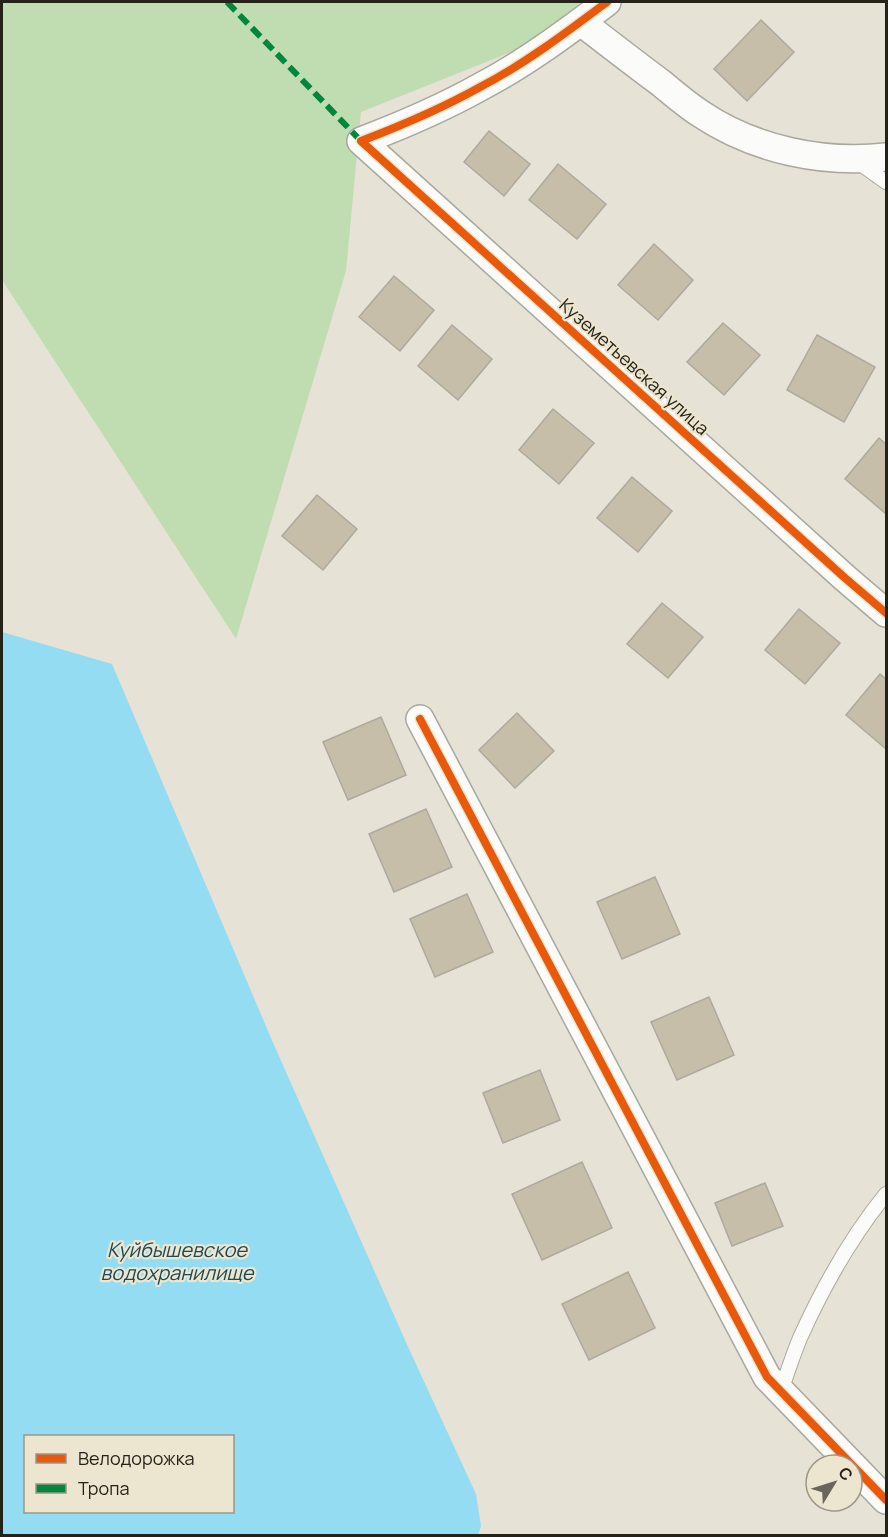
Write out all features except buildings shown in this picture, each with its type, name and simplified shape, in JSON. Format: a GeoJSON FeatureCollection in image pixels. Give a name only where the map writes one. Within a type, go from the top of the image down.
{"type":"FeatureCollection","features":[{"type":"Feature","properties":{"kind":"street"},"geometry":{"type":"LineString","coordinates":[[607,2],[581,22],[702,114],[729,130],[764,144],[796,153],[826,158],[886,157]]}},
{"type":"Feature","properties":{"kind":"street","name":"Куземетьевская улица"},"geometry":{"type":"LineString","coordinates":[[581,22],[529,58],[438,110],[361,141],[886,613]]}},
{"type":"Feature","properties":{"kind":"street"},"geometry":{"type":"LineString","coordinates":[[420,719],[767,1377],[886,1500]]}},
{"type":"Feature","properties":{"kind":"lane"},"geometry":{"type":"LineString","coordinates":[[854,159],[886,182]]}},
{"type":"Feature","properties":{"kind":"lane"},"geometry":{"type":"LineString","coordinates":[[781,1391],[800,1338],[833,1273],[865,1220],[886,1194]]}},
{"type":"Feature","properties":{"kind":"green space"},"geometry":{"type":"Polygon","coordinates":[[[2,2],[581,2],[526,46],[361,112],[346,271],[236,639],[2,280],[2,2]]]}},
{"type":"Feature","properties":{"kind":"water","name":"Куйбышевское водохранилище"},"geometry":{"type":"Polygon","coordinates":[[[2,632],[112,664],[274,1045],[476,1494],[481,1526],[478,1535],[2,1535],[2,632]]]}},
{"type":"Feature","properties":{"kind":"marked path"},"geometry":{"type":"LineString","coordinates":[[227,2],[361,141]]}},
{"type":"Feature","properties":{"kind":"cycle path"},"geometry":{"type":"LineString","coordinates":[[607,2],[546,47],[498,77],[438,109],[361,141],[886,613]]}},
{"type":"Feature","properties":{"kind":"cycle path"},"geometry":{"type":"LineString","coordinates":[[420,719],[767,1377],[886,1500]]}}]}
